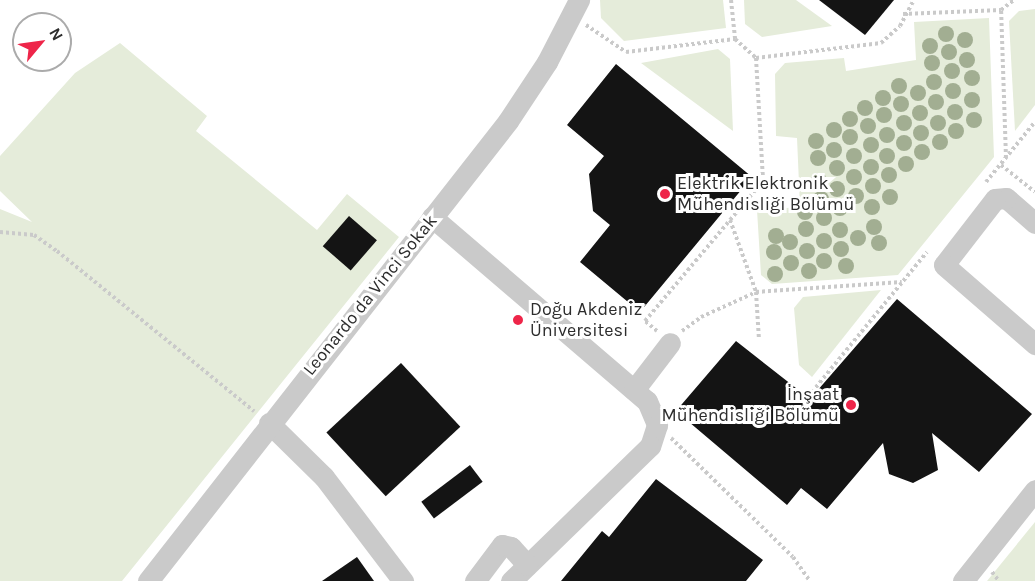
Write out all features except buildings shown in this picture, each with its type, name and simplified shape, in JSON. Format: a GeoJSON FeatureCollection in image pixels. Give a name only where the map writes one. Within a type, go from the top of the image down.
{"type":"FeatureCollection","features":[{"type":"Feature","properties":{"kind":"street","name":"Leonardo da Vinci Sokak"},"geometry":{"type":"LineString","coordinates":[[148,581],[269,423],[508,121],[576,7]]}},
{"type":"Feature","properties":{"kind":"street"},"geometry":{"type":"LineString","coordinates":[[1035,223],[1006,198],[995,199],[944,265],[1035,344]]}},
{"type":"Feature","properties":{"kind":"street"},"geometry":{"type":"LineString","coordinates":[[432,216],[647,401],[657,425],[650,446],[511,581]]}},
{"type":"Feature","properties":{"kind":"street"},"geometry":{"type":"LineString","coordinates":[[634,390],[670,343]]}},
{"type":"Feature","properties":{"kind":"street"},"geometry":{"type":"LineString","coordinates":[[269,423],[324,477],[403,581]]}},
{"type":"Feature","properties":{"kind":"street"},"geometry":{"type":"LineString","coordinates":[[963,581],[1035,490]]}},
{"type":"Feature","properties":{"kind":"street"},"geometry":{"type":"LineString","coordinates":[[474,581],[502,546],[511,547],[531,562]]}},
{"type":"Feature","properties":{"kind":"path"},"geometry":{"type":"LineString","coordinates":[[731,0],[735,39],[756,58],[763,181],[645,321],[670,343],[700,316],[756,292],[902,282]]}},
{"type":"Feature","properties":{"kind":"path"},"geometry":{"type":"LineString","coordinates":[[756,58],[881,43],[900,26],[903,14],[914,0]]}},
{"type":"Feature","properties":{"kind":"path"},"geometry":{"type":"LineString","coordinates":[[903,14],[1001,10],[1014,0]]}},
{"type":"Feature","properties":{"kind":"path"},"geometry":{"type":"LineString","coordinates":[[576,7],[621,51],[735,39]]}},
{"type":"Feature","properties":{"kind":"path"},"geometry":{"type":"LineString","coordinates":[[1001,10],[1006,158]]}},
{"type":"Feature","properties":{"kind":"path"},"geometry":{"type":"LineString","coordinates":[[984,184],[1035,122]]}},
{"type":"Feature","properties":{"kind":"path"},"geometry":{"type":"LineString","coordinates":[[1001,165],[1035,192]]}},
{"type":"Feature","properties":{"kind":"path"},"geometry":{"type":"LineString","coordinates":[[730,220],[756,292],[759,340]]}},
{"type":"Feature","properties":{"kind":"path"},"geometry":{"type":"LineString","coordinates":[[0,232],[34,235],[57,251],[269,423]]}},
{"type":"Feature","properties":{"kind":"path"},"geometry":{"type":"LineString","coordinates":[[812,392],[932,246]]}},
{"type":"Feature","properties":{"kind":"path"},"geometry":{"type":"LineString","coordinates":[[657,425],[793,557],[810,581]]}},
{"type":"Feature","properties":{"kind":"green space"},"geometry":{"type":"Polygon","coordinates":[[[600,0],[723,0],[726,28],[624,41],[601,18],[600,0]]]}},
{"type":"Feature","properties":{"kind":"green space"},"geometry":{"type":"Polygon","coordinates":[[[744,0],[796,0],[832,26],[762,37],[745,24],[744,0]]]}},
{"type":"Feature","properties":{"kind":"green space"},"geometry":{"type":"Polygon","coordinates":[[[1035,9],[1035,105],[1015,131],[1009,21],[1019,11],[1035,9]]]}},
{"type":"Feature","properties":{"kind":"green space"},"geometry":{"type":"Polygon","coordinates":[[[989,18],[994,157],[898,275],[772,284],[761,275],[757,210],[800,207],[797,138],[776,136],[775,74],[785,63],[844,58],[846,71],[916,60],[914,22],[989,18]]]}},
{"type":"Feature","properties":{"kind":"green space"},"geometry":{"type":"Polygon","coordinates":[[[120,43],[207,116],[196,131],[317,230],[347,194],[399,237],[122,581],[0,581],[0,209],[32,222],[0,191],[0,156],[75,73],[120,43]]]}},
{"type":"Feature","properties":{"kind":"green space"},"geometry":{"type":"Polygon","coordinates":[[[718,49],[730,59],[733,131],[641,63],[718,49]]]}},
{"type":"Feature","properties":{"kind":"green space"},"geometry":{"type":"Polygon","coordinates":[[[881,290],[812,377],[799,365],[794,308],[803,297],[881,290]]]}},
{"type":"Feature","properties":{"kind":"green space"},"geometry":{"type":"Polygon","coordinates":[[[1035,522],[1035,581],[987,581],[1035,522]]]}},
{"type":"Feature","properties":{"kind":"place","name":"Elektrik Elektronik Mühendisliği Bölümü"},"geometry":{"type":"Point","coordinates":[665,194]}},
{"type":"Feature","properties":{"kind":"place","name":"Doğu Akdeniz Üniversitesi"},"geometry":{"type":"Point","coordinates":[518,320]}},
{"type":"Feature","properties":{"kind":"place","name":"İnşaat Mühendisliği Bölümü"},"geometry":{"type":"Point","coordinates":[851,405]}}]}
